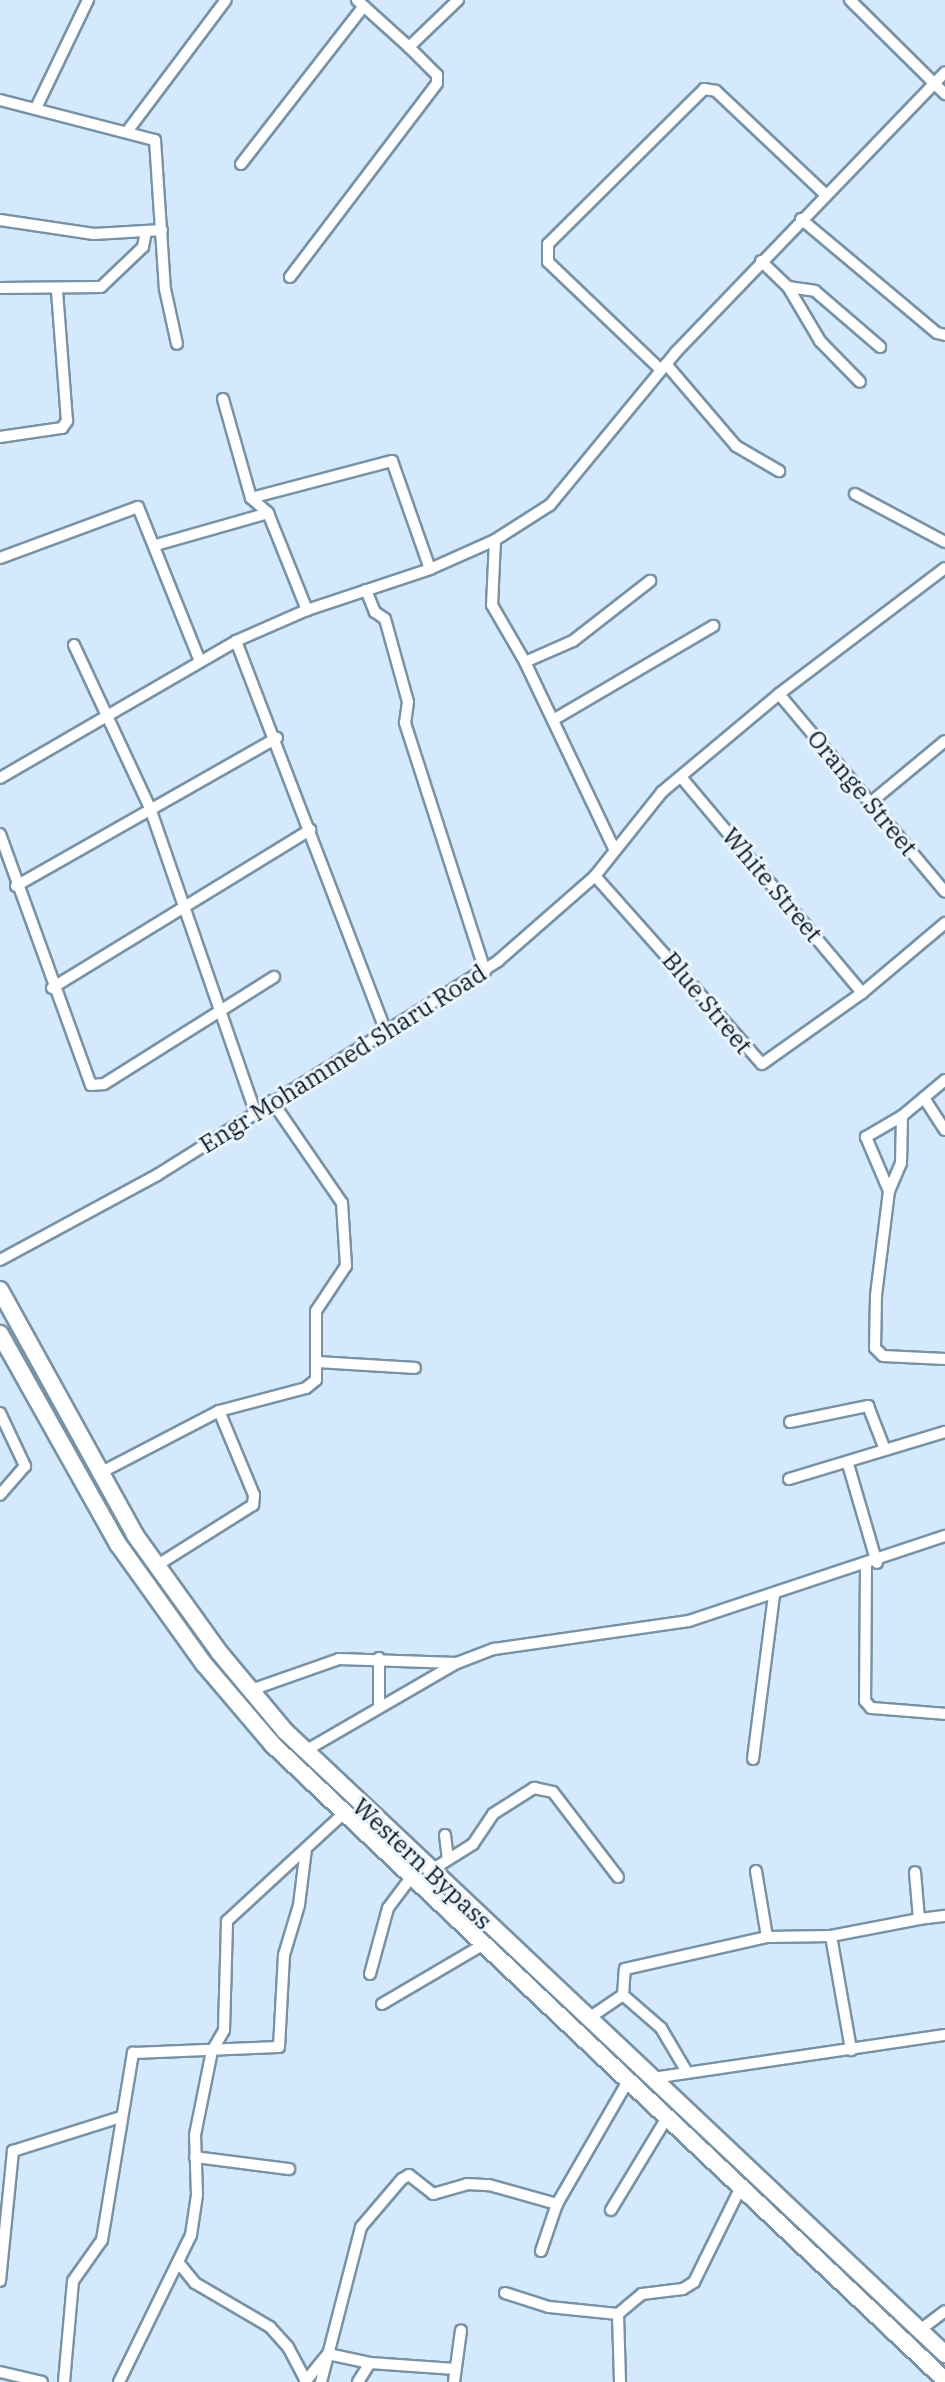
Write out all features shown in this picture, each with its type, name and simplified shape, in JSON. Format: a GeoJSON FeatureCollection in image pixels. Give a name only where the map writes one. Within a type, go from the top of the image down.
{"type":"FeatureCollection","features":[{"type":"Feature","properties":{"kind":"main road","name":"Western Bypass"},"geometry":{"type":"LineString","coordinates":[[0,1290],[98,1474],[156,1566],[251,1690],[305,1751],[945,2354]]}},
{"type":"Feature","properties":{"kind":"main road","name":"Western Bypass"},"geometry":{"type":"LineString","coordinates":[[0,1334],[86,1491],[155,1600],[234,1701],[342,1815],[668,2116],[945,2380]]}},
{"type":"Feature","properties":{"kind":"main road"},"geometry":{"type":"LineString","coordinates":[[501,1963],[514,1950]]}},
{"type":"Feature","properties":{"kind":"street"},"geometry":{"type":"LineString","coordinates":[[37,106],[88,0]]}},
{"type":"Feature","properties":{"kind":"street"},"geometry":{"type":"LineString","coordinates":[[129,129],[226,0]]}},
{"type":"Feature","properties":{"kind":"street"},"geometry":{"type":"LineString","coordinates":[[409,47],[458,0]]}},
{"type":"Feature","properties":{"kind":"street"},"geometry":{"type":"LineString","coordinates":[[850,0],[945,94]]}},
{"type":"Feature","properties":{"kind":"street"},"geometry":{"type":"LineString","coordinates":[[241,164],[361,3],[437,75],[437,83],[290,277]]}},
{"type":"Feature","properties":{"kind":"street"},"geometry":{"type":"LineString","coordinates":[[0,778],[199,659],[307,610],[430,569],[495,540],[558,497],[663,367],[801,219],[945,72]]}},
{"type":"Feature","properties":{"kind":"street"},"geometry":{"type":"LineString","coordinates":[[779,471],[736,446],[663,367],[548,262],[548,244],[704,89],[716,91],[825,194]]}},
{"type":"Feature","properties":{"kind":"street"},"geometry":{"type":"LineString","coordinates":[[0,100],[129,129],[155,140],[165,289],[177,344]]}},
{"type":"Feature","properties":{"kind":"street"},"geometry":{"type":"LineString","coordinates":[[801,219],[937,333],[945,335]]}},
{"type":"Feature","properties":{"kind":"street"},"geometry":{"type":"LineString","coordinates":[[0,220],[94,234],[162,230]]}},
{"type":"Feature","properties":{"kind":"street"},"geometry":{"type":"LineString","coordinates":[[0,288],[57,290],[107,284],[143,247],[146,232]]}},
{"type":"Feature","properties":{"kind":"street"},"geometry":{"type":"LineString","coordinates":[[761,261],[788,287],[804,321],[860,382]]}},
{"type":"Feature","properties":{"kind":"street"},"geometry":{"type":"LineString","coordinates":[[788,287],[815,291],[880,347]]}},
{"type":"Feature","properties":{"kind":"street"},"geometry":{"type":"LineString","coordinates":[[0,437],[62,428],[67,421],[57,290]]}},
{"type":"Feature","properties":{"kind":"street"},"geometry":{"type":"LineString","coordinates":[[223,399],[251,498],[268,513],[307,610]]}},
{"type":"Feature","properties":{"kind":"street"},"geometry":{"type":"LineString","coordinates":[[251,498],[392,461],[430,569]]}},
{"type":"Feature","properties":{"kind":"street"},"geometry":{"type":"LineString","coordinates":[[855,494],[945,542]]}},
{"type":"Feature","properties":{"kind":"street"},"geometry":{"type":"LineString","coordinates":[[0,558],[134,506],[140,508],[199,659]]}},
{"type":"Feature","properties":{"kind":"street"},"geometry":{"type":"LineString","coordinates":[[156,545],[268,513]]}},
{"type":"Feature","properties":{"kind":"street"},"geometry":{"type":"LineString","coordinates":[[495,540],[491,600],[525,662],[614,849]]}},
{"type":"Feature","properties":{"kind":"street","name":"Engr Mohammed Sharu Road"},"geometry":{"type":"LineString","coordinates":[[0,1260],[157,1175],[255,1111],[387,1034],[485,971],[595,876],[646,808],[681,777],[779,694],[945,568]]}},
{"type":"Feature","properties":{"kind":"street"},"geometry":{"type":"LineString","coordinates":[[525,662],[573,641],[650,581]]}},
{"type":"Feature","properties":{"kind":"street"},"geometry":{"type":"LineString","coordinates":[[366,590],[375,612],[385,619],[408,702],[405,723],[485,971]]}},
{"type":"Feature","properties":{"kind":"street"},"geometry":{"type":"LineString","coordinates":[[553,720],[713,626]]}},
{"type":"Feature","properties":{"kind":"street"},"geometry":{"type":"LineString","coordinates":[[236,641],[277,738],[387,1034]]}},
{"type":"Feature","properties":{"kind":"street"},"geometry":{"type":"LineString","coordinates":[[74,645],[150,808],[255,1111]]}},
{"type":"Feature","properties":{"kind":"street","name":"Orange Street"},"geometry":{"type":"LineString","coordinates":[[779,694],[945,892]]}},
{"type":"Feature","properties":{"kind":"street"},"geometry":{"type":"LineString","coordinates":[[16,886],[277,738]]}},
{"type":"Feature","properties":{"kind":"street"},"geometry":{"type":"LineString","coordinates":[[870,803],[945,741]]}},
{"type":"Feature","properties":{"kind":"street","name":"White Street"},"geometry":{"type":"LineString","coordinates":[[681,777],[862,993]]}},
{"type":"Feature","properties":{"kind":"street"},"geometry":{"type":"LineString","coordinates":[[52,988],[310,830]]}},
{"type":"Feature","properties":{"kind":"street"},"geometry":{"type":"LineString","coordinates":[[0,834],[85,1080],[98,1087],[274,977]]}},
{"type":"Feature","properties":{"kind":"street","name":"Blue Street"},"geometry":{"type":"LineString","coordinates":[[595,876],[758,1063],[770,1062],[862,993],[945,923]]}},
{"type":"Feature","properties":{"kind":"street"},"geometry":{"type":"LineString","coordinates":[[889,1191],[866,1137],[902,1116],[945,1080]]}},
{"type":"Feature","properties":{"kind":"street"},"geometry":{"type":"LineString","coordinates":[[924,1098],[945,1130]]}},
{"type":"Feature","properties":{"kind":"street"},"geometry":{"type":"LineString","coordinates":[[98,1474],[219,1411],[306,1388],[316,1380],[316,1311],[346,1266],[342,1203],[272,1101]]}},
{"type":"Feature","properties":{"kind":"street"},"geometry":{"type":"LineString","coordinates":[[902,1116],[901,1163],[889,1191],[876,1296],[875,1348],[883,1356],[945,1359]]}},
{"type":"Feature","properties":{"kind":"street"},"geometry":{"type":"LineString","coordinates":[[318,1362],[415,1368]]}},
{"type":"Feature","properties":{"kind":"street"},"geometry":{"type":"LineString","coordinates":[[790,1422],[868,1406],[884,1447]]}},
{"type":"Feature","properties":{"kind":"street"},"geometry":{"type":"LineString","coordinates":[[156,1566],[253,1505],[254,1495],[219,1411]]}},
{"type":"Feature","properties":{"kind":"street"},"geometry":{"type":"LineString","coordinates":[[0,1413],[25,1466],[0,1495]]}},
{"type":"Feature","properties":{"kind":"street"},"geometry":{"type":"LineString","coordinates":[[789,1479],[848,1464],[884,1447],[945,1432]]}},
{"type":"Feature","properties":{"kind":"street"},"geometry":{"type":"LineString","coordinates":[[848,1464],[872,1564],[865,1701],[871,1708],[945,1714]]}},
{"type":"Feature","properties":{"kind":"street"},"geometry":{"type":"LineString","coordinates":[[305,1751],[457,1663],[498,1648],[689,1621],[872,1564],[945,1536]]}},
{"type":"Feature","properties":{"kind":"street"},"geometry":{"type":"LineString","coordinates":[[753,1759],[774,1595]]}},
{"type":"Feature","properties":{"kind":"street"},"geometry":{"type":"LineString","coordinates":[[379,1658],[379,1707]]}},
{"type":"Feature","properties":{"kind":"street"},"geometry":{"type":"LineString","coordinates":[[251,1690],[339,1659],[457,1663]]}},
{"type":"Feature","properties":{"kind":"street"},"geometry":{"type":"LineString","coordinates":[[430,1871],[473,1844],[493,1814],[526,1790],[544,1789],[553,1792],[618,1877]]}},
{"type":"Feature","properties":{"kind":"street"},"geometry":{"type":"LineString","coordinates":[[119,2382],[178,2262],[196,2213],[195,2157],[212,2051],[224,2030],[227,1921],[342,1815]]}},
{"type":"Feature","properties":{"kind":"street"},"geometry":{"type":"LineString","coordinates":[[445,1835],[448,1859]]}},
{"type":"Feature","properties":{"kind":"street"},"geometry":{"type":"LineString","coordinates":[[64,2382],[73,2281],[102,2240],[121,2117],[135,2051],[279,2047],[284,1955],[299,1905],[306,1849]]}},
{"type":"Feature","properties":{"kind":"street"},"geometry":{"type":"LineString","coordinates":[[756,1871],[767,1937]]}},
{"type":"Feature","properties":{"kind":"street"},"geometry":{"type":"LineString","coordinates":[[915,1872],[919,1919]]}},
{"type":"Feature","properties":{"kind":"street"},"geometry":{"type":"LineString","coordinates":[[370,1974],[388,1908],[410,1879]]}},
{"type":"Feature","properties":{"kind":"street"},"geometry":{"type":"LineString","coordinates":[[687,2072],[661,2028],[623,1995],[622,1974],[629,1967],[767,1937],[831,1936],[945,1916]]}},
{"type":"Feature","properties":{"kind":"street"},"geometry":{"type":"LineString","coordinates":[[831,1936],[851,2050]]}},
{"type":"Feature","properties":{"kind":"street"},"geometry":{"type":"LineString","coordinates":[[382,2004],[481,1946]]}},
{"type":"Feature","properties":{"kind":"street"},"geometry":{"type":"LineString","coordinates":[[589,2018],[623,1995]]}},
{"type":"Feature","properties":{"kind":"street"},"geometry":{"type":"LineString","coordinates":[[653,2078],[945,2035]]}},
{"type":"Feature","properties":{"kind":"street"},"geometry":{"type":"LineString","coordinates":[[541,2251],[557,2204],[628,2081]]}},
{"type":"Feature","properties":{"kind":"street"},"geometry":{"type":"LineString","coordinates":[[611,2210],[668,2116]]}},
{"type":"Feature","properties":{"kind":"street"},"geometry":{"type":"LineString","coordinates":[[0,2281],[13,2151],[121,2117]]}},
{"type":"Feature","properties":{"kind":"street"},"geometry":{"type":"LineString","coordinates":[[195,2157],[289,2169]]}},
{"type":"Feature","properties":{"kind":"street"},"geometry":{"type":"LineString","coordinates":[[321,2382],[361,2227],[402,2179],[409,2175],[433,2194],[467,2184],[489,2185],[557,2204]]}},
{"type":"Feature","properties":{"kind":"street"},"geometry":{"type":"LineString","coordinates":[[505,2293],[549,2307],[618,2314],[642,2294],[683,2289],[694,2282],[741,2187]]}},
{"type":"Feature","properties":{"kind":"street"},"geometry":{"type":"LineString","coordinates":[[178,2262],[195,2283],[226,2296],[238,2313],[270,2327],[288,2347],[305,2381],[328,2354]]}},
{"type":"Feature","properties":{"kind":"street"},"geometry":{"type":"LineString","coordinates":[[920,2330],[945,2311]]}},
{"type":"Feature","properties":{"kind":"street"},"geometry":{"type":"LineString","coordinates":[[618,2314],[620,2382]]}},
{"type":"Feature","properties":{"kind":"street"},"geometry":{"type":"LineString","coordinates":[[454,2382],[461,2330]]}},
{"type":"Feature","properties":{"kind":"street"},"geometry":{"type":"LineString","coordinates":[[328,2354],[370,2363],[455,2369]]}},
{"type":"Feature","properties":{"kind":"street"},"geometry":{"type":"LineString","coordinates":[[358,2382],[370,2363]]}},
{"type":"Feature","properties":{"kind":"street"},"geometry":{"type":"LineString","coordinates":[[0,2372],[42,2382]]}}]}
